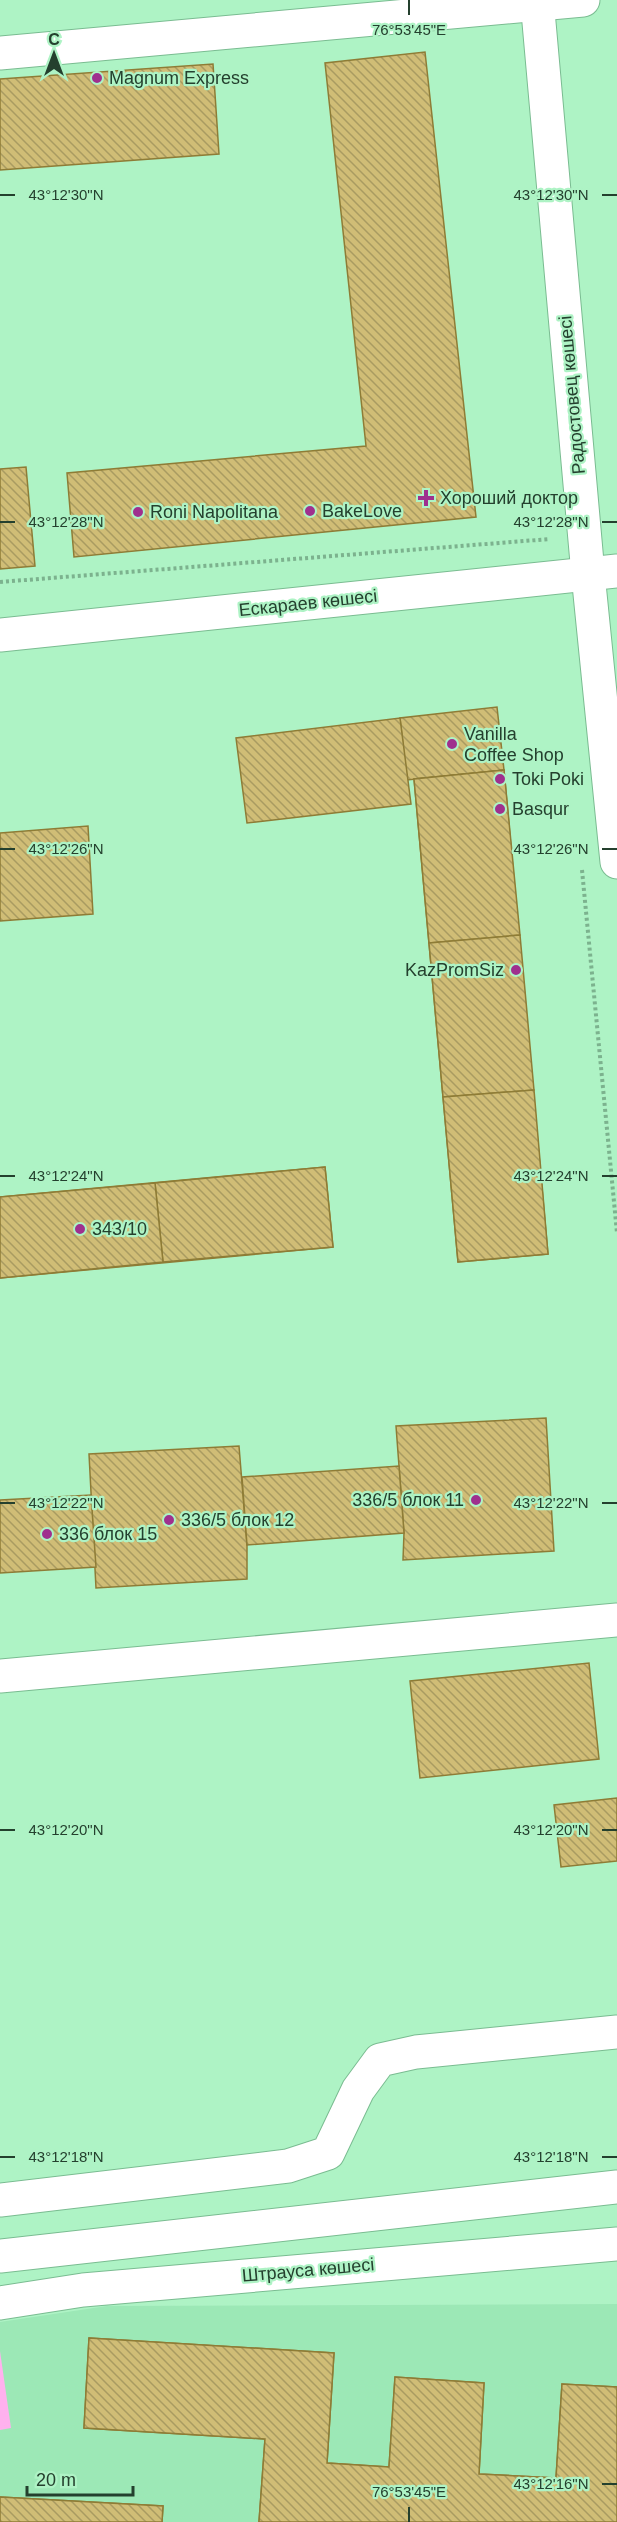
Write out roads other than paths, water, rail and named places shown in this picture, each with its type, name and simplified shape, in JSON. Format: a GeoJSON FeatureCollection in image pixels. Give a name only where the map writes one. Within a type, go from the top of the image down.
{"type":"FeatureCollection","features":[{"type":"Feature","properties":{"kind":"street"},"geometry":{"type":"LineString","coordinates":[[0,53],[178,38],[537,2],[583,0]]}},
{"type":"Feature","properties":{"kind":"street","name":"Радостовец көшесі"},"geometry":{"type":"LineString","coordinates":[[537,2],[585,536],[602,573],[617,862]]}},
{"type":"Feature","properties":{"kind":"street","name":"Ескараев көшесі"},"geometry":{"type":"LineString","coordinates":[[0,635],[602,573]]}},
{"type":"Feature","properties":{"kind":"street"},"geometry":{"type":"LineString","coordinates":[[0,1676],[617,1620]]}},
{"type":"Feature","properties":{"kind":"street"},"geometry":{"type":"LineString","coordinates":[[0,2200],[288,2166],[328,2153],[358,2090],[380,2060],[416,2052],[617,2032]]}},
{"type":"Feature","properties":{"kind":"street"},"geometry":{"type":"LineString","coordinates":[[0,2256],[617,2187]]}},
{"type":"Feature","properties":{"kind":"street","name":"Штрауса көшесі"},"geometry":{"type":"LineString","coordinates":[[0,2303],[83,2290],[617,2244]]}},
{"type":"Feature","properties":{"kind":"place","name":"Magnum Express"},"geometry":{"type":"Point","coordinates":[97,78]}},
{"type":"Feature","properties":{"kind":"place","name":"Хороший доктор"},"geometry":{"type":"Point","coordinates":[426,498]}},
{"type":"Feature","properties":{"kind":"place","name":"BakeLove"},"geometry":{"type":"Point","coordinates":[310,511]}},
{"type":"Feature","properties":{"kind":"place","name":"Roni Napolitana"},"geometry":{"type":"Point","coordinates":[138,512]}},
{"type":"Feature","properties":{"kind":"place","name":"Vanilla Coffee Shop"},"geometry":{"type":"Point","coordinates":[452,744]}},
{"type":"Feature","properties":{"kind":"place","name":"Toki Poki"},"geometry":{"type":"Point","coordinates":[500,779]}},
{"type":"Feature","properties":{"kind":"place","name":"Basqur"},"geometry":{"type":"Point","coordinates":[500,809]}},
{"type":"Feature","properties":{"kind":"place","name":"KazPromSiz"},"geometry":{"type":"Point","coordinates":[516,970]}},
{"type":"Feature","properties":{"kind":"place","name":"343/10"},"geometry":{"type":"Point","coordinates":[80,1229]}},
{"type":"Feature","properties":{"kind":"place","name":"336/5 блок 11"},"geometry":{"type":"Point","coordinates":[476,1500]}},
{"type":"Feature","properties":{"kind":"place","name":"336/5 блок 12"},"geometry":{"type":"Point","coordinates":[169,1520]}},
{"type":"Feature","properties":{"kind":"place","name":"336 блок 15"},"geometry":{"type":"Point","coordinates":[47,1534]}}]}
